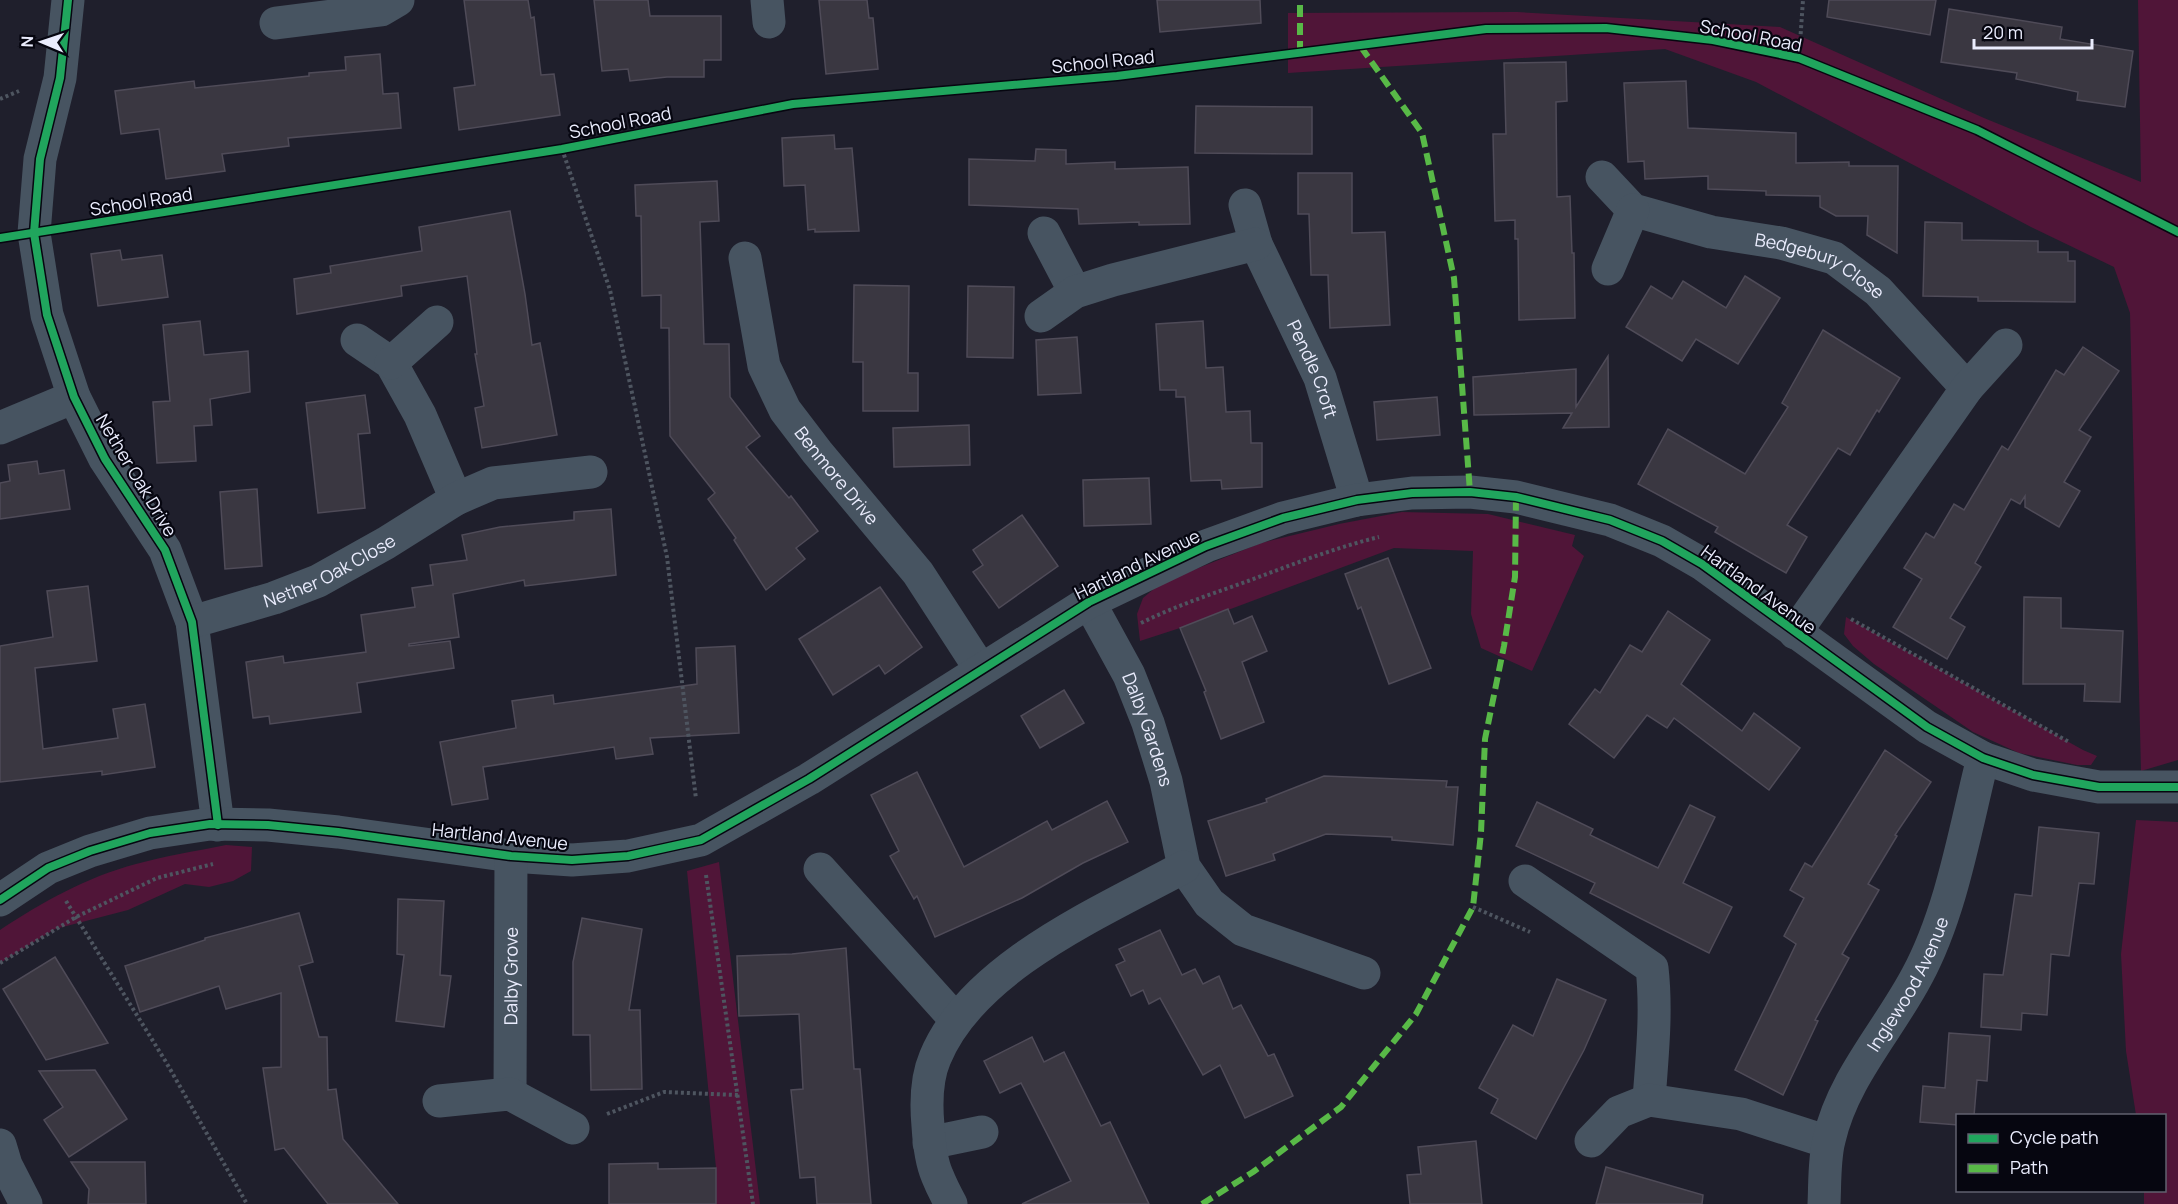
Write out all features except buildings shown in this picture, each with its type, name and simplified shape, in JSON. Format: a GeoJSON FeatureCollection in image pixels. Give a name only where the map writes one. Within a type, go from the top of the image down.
{"type":"FeatureCollection","features":[{"type":"Feature","properties":{"kind":"street","name":"Nether Oak Drive"},"geometry":{"type":"LineString","coordinates":[[68,0],[60,78],[40,159],[34,233],[47,315],[74,397],[105,459],[165,550],[192,622],[218,825]]}},
{"type":"Feature","properties":{"kind":"street"},"geometry":{"type":"LineString","coordinates":[[276,22],[381,10],[398,0]]}},
{"type":"Feature","properties":{"kind":"street"},"geometry":{"type":"LineString","coordinates":[[1602,177],[1633,210],[1608,269]]}},
{"type":"Feature","properties":{"kind":"street","name":"Pendle Croft"},"geometry":{"type":"LineString","coordinates":[[1245,206],[1256,244],[1320,378],[1357,500]]}},
{"type":"Feature","properties":{"kind":"street","name":"Bedgebury Close"},"geometry":{"type":"LineString","coordinates":[[1633,210],[1711,232],[1781,243],[1834,258],[1878,291],[1968,388]]}},
{"type":"Feature","properties":{"kind":"street"},"geometry":{"type":"LineString","coordinates":[[1044,233],[1075,292]]}},
{"type":"Feature","properties":{"kind":"street"},"geometry":{"type":"LineString","coordinates":[[1041,316],[1075,292],[1113,280],[1256,244]]}},
{"type":"Feature","properties":{"kind":"street","name":"Benmore Drive"},"geometry":{"type":"LineString","coordinates":[[745,258],[764,366],[786,410],[817,452],[918,573],[981,670]]}},
{"type":"Feature","properties":{"kind":"street"},"geometry":{"type":"LineString","coordinates":[[391,363],[437,322]]}},
{"type":"Feature","properties":{"kind":"street"},"geometry":{"type":"LineString","coordinates":[[357,340],[391,363],[420,415],[456,499]]}},
{"type":"Feature","properties":{"kind":"street"},"geometry":{"type":"LineString","coordinates":[[1795,633],[1968,388],[2007,345]]}},
{"type":"Feature","properties":{"kind":"street"},"geometry":{"type":"LineString","coordinates":[[0,428],[74,397]]}},
{"type":"Feature","properties":{"kind":"street","name":"Nether Oak Close"},"geometry":{"type":"LineString","coordinates":[[192,622],[274,598],[318,582],[456,499],[493,483],[591,472]]}},
{"type":"Feature","properties":{"kind":"street","name":"Hartland Avenue"},"geometry":{"type":"LineString","coordinates":[[0,900],[48,868],[90,850],[150,833],[210,824],[268,825],[338,832],[511,856],[572,860],[628,856],[701,840],[809,779],[1089,602],[1206,546],[1283,518],[1357,500],[1412,493],[1470,492],[1516,497],[1610,520],[1662,542],[1702,564],[1927,727],[1983,758],[2033,775],[2099,787],[2178,787]]}},
{"type":"Feature","properties":{"kind":"street","name":"Dalby Gardens"},"geometry":{"type":"LineString","coordinates":[[1089,602],[1129,675],[1148,723],[1166,782],[1184,867],[1209,903],[1243,930],[1364,973]]}},
{"type":"Feature","properties":{"kind":"street","name":"Inglewood Avenue"},"geometry":{"type":"LineString","coordinates":[[1824,1204],[1828,1142],[1842,1098],[1917,976],[1937,931],[1983,758]]}},
{"type":"Feature","properties":{"kind":"street","name":"Dalby Grove"},"geometry":{"type":"LineString","coordinates":[[510,1094],[511,856]]}},
{"type":"Feature","properties":{"kind":"street"},"geometry":{"type":"LineString","coordinates":[[951,1204],[936,1174],[926,1104],[934,1059],[956,1020],[996,977],[1089,918],[1184,867]]}},
{"type":"Feature","properties":{"kind":"street"},"geometry":{"type":"LineString","coordinates":[[820,869],[956,1020]]}},
{"type":"Feature","properties":{"kind":"street"},"geometry":{"type":"LineString","coordinates":[[1525,880],[1652,968],[1654,987],[1649,1101]]}},
{"type":"Feature","properties":{"kind":"street"},"geometry":{"type":"LineString","coordinates":[[439,1101],[510,1094],[573,1128]]}},
{"type":"Feature","properties":{"kind":"street"},"geometry":{"type":"LineString","coordinates":[[1591,1141],[1620,1112],[1649,1101],[1741,1114],[1828,1142]]}},
{"type":"Feature","properties":{"kind":"street"},"geometry":{"type":"LineString","coordinates":[[930,1143],[982,1132]]}},
{"type":"Feature","properties":{"kind":"street"},"geometry":{"type":"LineString","coordinates":[[0,1145],[6,1166],[26,1204]]}},
{"type":"Feature","properties":{"kind":"path"},"geometry":{"type":"LineString","coordinates":[[1799,58],[1803,0]]}},
{"type":"Feature","properties":{"kind":"path"},"geometry":{"type":"LineString","coordinates":[[562,149],[610,290],[667,557],[701,840],[753,1204]]}},
{"type":"Feature","properties":{"kind":"path"},"geometry":{"type":"LineString","coordinates":[[1110,639],[1162,612],[1343,547],[1384,536]]}},
{"type":"Feature","properties":{"kind":"path"},"geometry":{"type":"LineString","coordinates":[[1817,600],[2073,744]]}},
{"type":"Feature","properties":{"kind":"path"},"geometry":{"type":"LineString","coordinates":[[0,963],[76,917],[157,878],[218,862]]}},
{"type":"Feature","properties":{"kind":"path"},"geometry":{"type":"LineString","coordinates":[[48,868],[166,1062],[247,1204]]}},
{"type":"Feature","properties":{"kind":"path"},"geometry":{"type":"LineString","coordinates":[[573,1128],[664,1092],[738,1095]]}},
{"type":"Feature","properties":{"kind":"shaded area"},"geometry":{"type":"Polygon","coordinates":[[[2138,0],[2178,0],[2178,760],[2141,771],[2130,313],[2114,267],[2031,227],[1756,82],[1665,49],[1288,73],[1288,13],[1517,12],[1780,27],[1984,118],[2141,182],[2138,0]]]}},
{"type":"Feature","properties":{"kind":"shaded area"},"geometry":{"type":"Polygon","coordinates":[[[1402,512],[1488,514],[1575,535],[1572,546],[1584,556],[1532,671],[1481,648],[1471,614],[1473,551],[1394,548],[1140,641],[1137,614],[1143,598],[1161,583],[1261,543],[1339,524],[1402,512]]]}},
{"type":"Feature","properties":{"kind":"shaded area"},"geometry":{"type":"Polygon","coordinates":[[[1846,617],[2097,756],[2091,765],[2077,765],[2019,753],[1973,732],[1874,664],[1853,646],[1844,634],[1846,617]]]}},
{"type":"Feature","properties":{"kind":"shaded area"},"geometry":{"type":"Polygon","coordinates":[[[2136,820],[2178,822],[2178,1204],[2144,1204],[2144,1192],[2166,1192],[2166,1114],[2136,1114],[2126,1051],[2121,954],[2136,820]]]}},
{"type":"Feature","properties":{"kind":"shaded area"},"geometry":{"type":"Polygon","coordinates":[[[226,845],[252,847],[251,871],[233,881],[209,887],[185,884],[128,910],[55,929],[0,963],[0,930],[65,891],[118,869],[226,845]]]}},
{"type":"Feature","properties":{"kind":"shaded area"},"geometry":{"type":"Polygon","coordinates":[[[719,862],[760,1204],[716,1204],[716,1168],[687,871],[719,862]]]}},
{"type":"Feature","properties":{"kind":"marked path"},"geometry":{"type":"LineString","coordinates":[[1300,0],[1300,53]]}},
{"type":"Feature","properties":{"kind":"marked path"},"geometry":{"type":"LineString","coordinates":[[1361,47],[1422,133],[1454,278],[1470,492]]}},
{"type":"Feature","properties":{"kind":"marked path"},"geometry":{"type":"LineString","coordinates":[[1202,1204],[1253,1172],[1341,1107],[1416,1014],[1473,907],[1481,833],[1485,739],[1515,577],[1516,497]]}},
{"type":"Feature","properties":{"kind":"cycle path"},"geometry":{"type":"LineString","coordinates":[[68,0],[60,78],[40,159],[34,233],[47,315],[74,397],[105,459],[165,550],[192,622],[218,825]]}},
{"type":"Feature","properties":{"kind":"cycle path","name":"School Road"},"geometry":{"type":"LineString","coordinates":[[0,238],[562,149],[793,104],[1117,76],[1486,29],[1606,28],[1713,40],[1799,58],[1977,130],[2178,232]]}},
{"type":"Feature","properties":{"kind":"cycle path"},"geometry":{"type":"LineString","coordinates":[[0,900],[48,868],[90,851],[150,833],[210,824],[268,825],[338,832],[511,856],[572,860],[628,856],[701,840],[809,779],[1089,602],[1206,546],[1283,518],[1357,500],[1412,493],[1470,492],[1516,497],[1610,520],[1662,541],[1702,564],[1927,727],[1983,758],[2033,775],[2099,787],[2178,787]]}}]}
